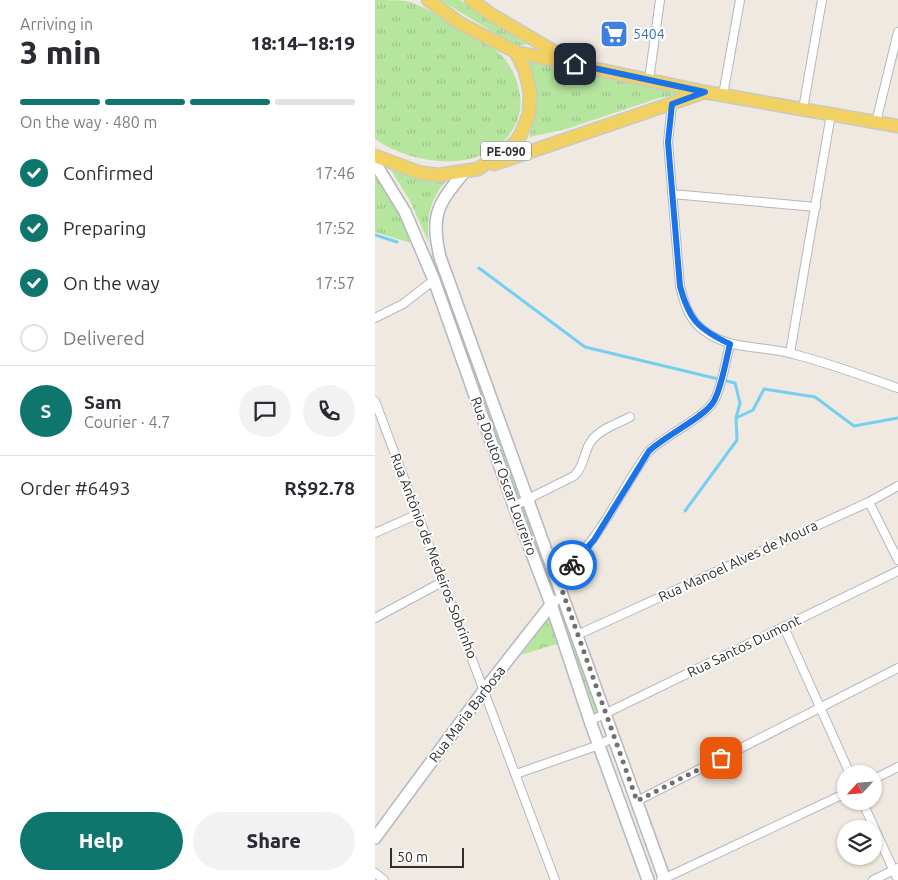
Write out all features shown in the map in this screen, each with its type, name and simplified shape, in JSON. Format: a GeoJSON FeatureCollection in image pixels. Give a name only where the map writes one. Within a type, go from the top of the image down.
{"type":"FeatureCollection","features":[{"type":"Feature","properties":{"kind":"main road","name":"PE-090"},"geometry":{"type":"LineString","coordinates":[[471,0],[492,15],[575,64]]}},
{"type":"Feature","properties":{"kind":"main road","name":"PE-090"},"geometry":{"type":"LineString","coordinates":[[429,1],[461,24],[517,52],[705,92],[898,126]]}},
{"type":"Feature","properties":{"kind":"main road","name":"PE-090"},"geometry":{"type":"LineString","coordinates":[[478,170],[514,144],[521,134],[529,114],[530,92],[525,71],[517,52]]}},
{"type":"Feature","properties":{"kind":"main road","name":"PE-090"},"geometry":{"type":"LineString","coordinates":[[375,156],[421,174],[439,175],[478,170],[705,92]]}},
{"type":"Feature","properties":{"kind":"main road","name":"Rua Doutor Oscar Loureiro"},"geometry":{"type":"LineString","coordinates":[[375,163],[405,212],[434,280],[648,880]]}},
{"type":"Feature","properties":{"kind":"main road","name":"Rua Doutor Oscar Loureiro"},"geometry":{"type":"LineString","coordinates":[[465,171],[440,202],[435,236],[440,257],[563,592],[664,879]]}},
{"type":"Feature","properties":{"kind":"main road","name":"Rua Maria Barbosa"},"geometry":{"type":"LineString","coordinates":[[375,838],[485,689],[551,604],[563,592]]}},
{"type":"Feature","properties":{"kind":"street"},"geometry":{"type":"LineString","coordinates":[[649,80],[659,0]]}},
{"type":"Feature","properties":{"kind":"street"},"geometry":{"type":"LineString","coordinates":[[723,95],[740,0]]}},
{"type":"Feature","properties":{"kind":"street"},"geometry":{"type":"LineString","coordinates":[[803,109],[822,0]]}},
{"type":"Feature","properties":{"kind":"street"},"geometry":{"type":"LineString","coordinates":[[876,122],[898,32]]}},
{"type":"Feature","properties":{"kind":"street"},"geometry":{"type":"LineString","coordinates":[[672,104],[668,142],[680,286],[686,307],[702,329],[730,344],[790,353],[829,364],[898,388]]}},
{"type":"Feature","properties":{"kind":"street"},"geometry":{"type":"LineString","coordinates":[[790,353],[831,114]]}},
{"type":"Feature","properties":{"kind":"street"},"geometry":{"type":"LineString","coordinates":[[672,194],[816,207]]}},
{"type":"Feature","properties":{"kind":"street"},"geometry":{"type":"LineString","coordinates":[[375,318],[403,304],[434,280]]}},
{"type":"Feature","properties":{"kind":"street"},"geometry":{"type":"LineString","coordinates":[[557,576],[581,556],[594,540],[649,451],[661,440],[697,418],[715,400],[730,344]]}},
{"type":"Feature","properties":{"kind":"street","name":"Rua Antônio de Medeiros Sobrinho"},"geometry":{"type":"LineString","coordinates":[[375,401],[485,689],[555,880]]}},
{"type":"Feature","properties":{"kind":"street"},"geometry":{"type":"LineString","coordinates":[[514,506],[574,476],[582,468],[591,441],[597,435],[630,417]]}},
{"type":"Feature","properties":{"kind":"street","name":"Rua Manoel Alves de Moura"},"geometry":{"type":"LineString","coordinates":[[577,635],[869,502],[898,486]]}},
{"type":"Feature","properties":{"kind":"street"},"geometry":{"type":"LineString","coordinates":[[869,502],[898,560]]}},
{"type":"Feature","properties":{"kind":"street"},"geometry":{"type":"LineString","coordinates":[[375,533],[418,514]]}},
{"type":"Feature","properties":{"kind":"street","name":"Rua Santos Dumont"},"geometry":{"type":"LineString","coordinates":[[590,721],[898,570]]}},
{"type":"Feature","properties":{"kind":"street"},"geometry":{"type":"LineString","coordinates":[[375,618],[443,581]]}},
{"type":"Feature","properties":{"kind":"street"},"geometry":{"type":"LineString","coordinates":[[785,627],[846,765]]}},
{"type":"Feature","properties":{"kind":"street"},"geometry":{"type":"LineString","coordinates":[[637,801],[898,668]]}},
{"type":"Feature","properties":{"kind":"street"},"geometry":{"type":"LineString","coordinates":[[516,774],[599,745],[614,737]]}},
{"type":"Feature","properties":{"kind":"street"},"geometry":{"type":"LineString","coordinates":[[883,774],[898,767]]}},
{"type":"Feature","properties":{"kind":"street"},"geometry":{"type":"LineString","coordinates":[[664,879],[837,797]]}},
{"type":"Feature","properties":{"kind":"street"},"geometry":{"type":"LineString","coordinates":[[866,810],[896,869],[897,880]]}},
{"type":"Feature","properties":{"kind":"street"},"geometry":{"type":"LineString","coordinates":[[873,880],[896,869]]}},
{"type":"Feature","properties":{"kind":"street"},"geometry":{"type":"LineString","coordinates":[[375,873],[384,880]]}},
{"type":"Feature","properties":{"kind":"green space"},"geometry":{"type":"Polygon","coordinates":[[[375,0],[405,1],[419,5],[486,44],[505,59],[516,78],[520,105],[519,115],[513,130],[497,147],[481,155],[463,160],[445,161],[407,155],[375,139],[375,0]]]}},
{"type":"Feature","properties":{"kind":"green space"},"geometry":{"type":"Polygon","coordinates":[[[440,0],[460,0],[527,45],[518,45],[510,42],[440,0]]]}},
{"type":"Feature","properties":{"kind":"green space"},"geometry":{"type":"Polygon","coordinates":[[[525,59],[676,91],[676,95],[659,98],[566,129],[529,137],[535,116],[536,97],[533,78],[525,59]]]}},
{"type":"Feature","properties":{"kind":"green space"},"geometry":{"type":"Polygon","coordinates":[[[375,168],[417,245],[375,232],[375,168]]]}},
{"type":"Feature","properties":{"kind":"green space"},"geometry":{"type":"Polygon","coordinates":[[[391,170],[420,177],[449,178],[437,193],[431,208],[428,225],[429,243],[410,201],[391,170]]]}},
{"type":"Feature","properties":{"kind":"green space"},"geometry":{"type":"Polygon","coordinates":[[[434,254],[602,716],[597,718],[430,256],[434,254]]]}},
{"type":"Feature","properties":{"kind":"green space"},"geometry":{"type":"Polygon","coordinates":[[[550,616],[560,643],[521,655],[550,616]]]}},
{"type":"Feature","properties":{"kind":"waterway"},"geometry":{"type":"LineString","coordinates":[[375,235],[397,242]]}},
{"type":"Feature","properties":{"kind":"waterway"},"geometry":{"type":"LineString","coordinates":[[479,268],[585,347],[735,383],[740,403],[736,418],[753,410],[764,389],[815,397],[854,426],[898,418]]}},
{"type":"Feature","properties":{"kind":"waterway"},"geometry":{"type":"LineString","coordinates":[[685,511],[737,440],[736,418]]}},
{"type":"Feature","properties":{"kind":"way so far"},"geometry":{"type":"LineString","coordinates":[[572,565],[557,576],[637,801],[721,758]]}},
{"type":"Feature","properties":{"kind":"place","name":"5404"},"geometry":{"type":"Point","coordinates":[614,34]}},
{"type":"Feature","properties":{"kind":"route"},"geometry":{"type":"LineString","coordinates":[[572,565],[594,540],[649,451],[661,440],[697,418],[715,400],[730,344],[702,329],[693,319],[686,307],[680,286],[668,142],[669,116],[672,104],[705,92],[575,64]]}}]}
